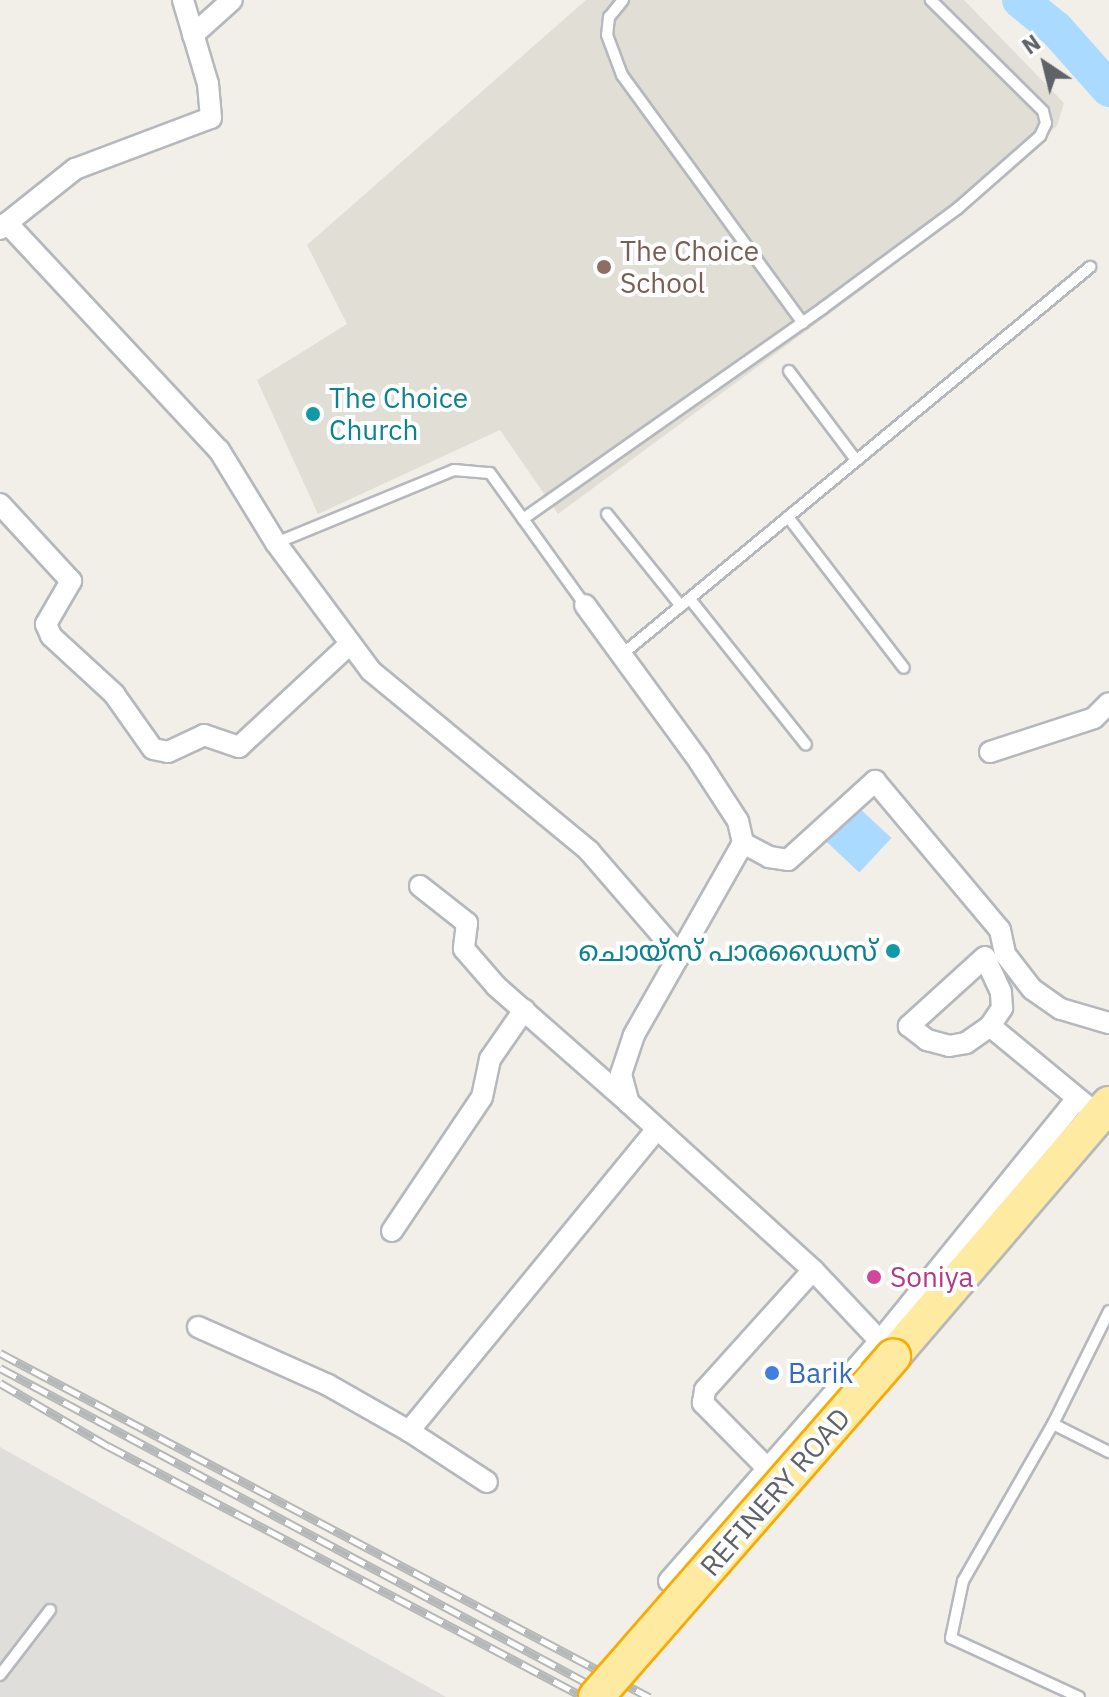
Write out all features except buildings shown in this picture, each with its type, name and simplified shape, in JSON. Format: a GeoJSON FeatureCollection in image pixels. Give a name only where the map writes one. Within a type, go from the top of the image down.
{"type":"FeatureCollection","features":[{"type":"Feature","properties":{"kind":"highway","name":"REFINERY ROAD"},"geometry":{"type":"LineString","coordinates":[[596,1697],[1055,1167],[1095,1106]]}},
{"type":"Feature","properties":{"kind":"street"},"geometry":{"type":"LineString","coordinates":[[183,0],[208,84],[211,118],[75,169],[4,226],[210,439],[276,543],[371,671],[589,851],[679,955]]}},
{"type":"Feature","properties":{"kind":"street"},"geometry":{"type":"LineString","coordinates":[[193,35],[232,0]]}},
{"type":"Feature","properties":{"kind":"street"},"geometry":{"type":"LineString","coordinates":[[0,504],[71,581],[46,624],[51,636],[114,694],[153,749],[168,752],[204,735],[239,747],[350,644]]}},
{"type":"Feature","properties":{"kind":"street"},"geometry":{"type":"LineString","coordinates":[[585,605],[625,652],[738,821],[743,843],[634,1035],[621,1074],[629,1103]]}},
{"type":"Feature","properties":{"kind":"street"},"geometry":{"type":"LineString","coordinates":[[990,752],[1094,718],[1109,703]]}},
{"type":"Feature","properties":{"kind":"street"},"geometry":{"type":"LineString","coordinates":[[743,843],[769,857],[788,860],[875,781],[1000,930],[1005,954],[1032,989],[1061,1009],[1109,1023]]}},
{"type":"Feature","properties":{"kind":"street"},"geometry":{"type":"LineString","coordinates":[[420,886],[467,923],[464,949],[524,1010],[813,1270],[880,1341]]}},
{"type":"Feature","properties":{"kind":"street"},"geometry":{"type":"LineString","coordinates":[[985,957],[1001,992],[1002,1008],[990,1026],[966,1043],[949,1046],[927,1040],[909,1026],[985,957]]}},
{"type":"Feature","properties":{"kind":"street"},"geometry":{"type":"LineString","coordinates":[[392,1231],[482,1097],[490,1059],[524,1010]]}},
{"type":"Feature","properties":{"kind":"street"},"geometry":{"type":"LineString","coordinates":[[669,1581],[880,1341],[1095,1106],[990,1026]]}},
{"type":"Feature","properties":{"kind":"street"},"geometry":{"type":"LineString","coordinates":[[409,1431],[656,1130]]}},
{"type":"Feature","properties":{"kind":"street"},"geometry":{"type":"LineString","coordinates":[[768,1469],[703,1403],[705,1390],[813,1270]]}},
{"type":"Feature","properties":{"kind":"street"},"geometry":{"type":"LineString","coordinates":[[198,1327],[328,1385],[409,1431],[487,1482]]}},
{"type":"Feature","properties":{"kind":"lane"},"geometry":{"type":"LineString","coordinates":[[623,0],[609,17],[607,35],[622,75],[803,323]]}},
{"type":"Feature","properties":{"kind":"lane"},"geometry":{"type":"LineString","coordinates":[[523,519],[803,323],[957,209],[1044,129],[1046,118],[1029,96],[931,0]]}},
{"type":"Feature","properties":{"kind":"lane"},"geometry":{"type":"LineString","coordinates":[[625,652],[1090,267]]}},
{"type":"Feature","properties":{"kind":"lane"},"geometry":{"type":"LineString","coordinates":[[789,371],[856,460]]}},
{"type":"Feature","properties":{"kind":"lane"},"geometry":{"type":"LineString","coordinates":[[276,543],[454,470],[490,473],[585,605]]}},
{"type":"Feature","properties":{"kind":"lane"},"geometry":{"type":"LineString","coordinates":[[607,514],[686,602],[806,745]]}},
{"type":"Feature","properties":{"kind":"lane"},"geometry":{"type":"LineString","coordinates":[[788,517],[904,668]]}},
{"type":"Feature","properties":{"kind":"lane"},"geometry":{"type":"LineString","coordinates":[[1079,1697],[951,1638],[963,1581],[1053,1424],[1109,1311]]}},
{"type":"Feature","properties":{"kind":"lane"},"geometry":{"type":"LineString","coordinates":[[1053,1424],[1109,1452]]}},
{"type":"Feature","properties":{"kind":"lane"},"geometry":{"type":"LineString","coordinates":[[0,1675],[50,1610]]}},
{"type":"Feature","properties":{"kind":"shaded area","name":"The Choice School"},"geometry":{"type":"Polygon","coordinates":[[[586,0],[964,0],[1064,103],[1057,126],[863,289],[558,514],[500,430],[318,514],[257,380],[347,324],[307,245],[586,0]]]}},
{"type":"Feature","properties":{"kind":"shaded area"},"geometry":{"type":"Polygon","coordinates":[[[0,1447],[114,1511],[446,1697],[0,1697],[0,1447]]]}},
{"type":"Feature","properties":{"kind":"water"},"geometry":{"type":"Polygon","coordinates":[[[857,806],[891,838],[859,872],[825,840],[857,806]]]}},
{"type":"Feature","properties":{"kind":"waterway"},"geometry":{"type":"LineString","coordinates":[[1020,0],[1056,29],[1109,89]]}},
{"type":"Feature","properties":{"kind":"railway"},"geometry":{"type":"LineString","coordinates":[[0,1353],[649,1697]]}},
{"type":"Feature","properties":{"kind":"railway"},"geometry":{"type":"LineString","coordinates":[[0,1368],[613,1697]]}},
{"type":"Feature","properties":{"kind":"railway"},"geometry":{"type":"LineString","coordinates":[[0,1383],[108,1446],[584,1697]]}},
{"type":"Feature","properties":{"kind":"place","name":"The Choice School"},"geometry":{"type":"Point","coordinates":[604,267]}},
{"type":"Feature","properties":{"kind":"place","name":"The Choice Church"},"geometry":{"type":"Point","coordinates":[313,414]}},
{"type":"Feature","properties":{"kind":"place","name":"ചൊയ്സ് പാരഡൈസ്"},"geometry":{"type":"Point","coordinates":[893,951]}},
{"type":"Feature","properties":{"kind":"place","name":"Soniya"},"geometry":{"type":"Point","coordinates":[874,1277]}},
{"type":"Feature","properties":{"kind":"place","name":"Barik"},"geometry":{"type":"Point","coordinates":[772,1373]}}]}
